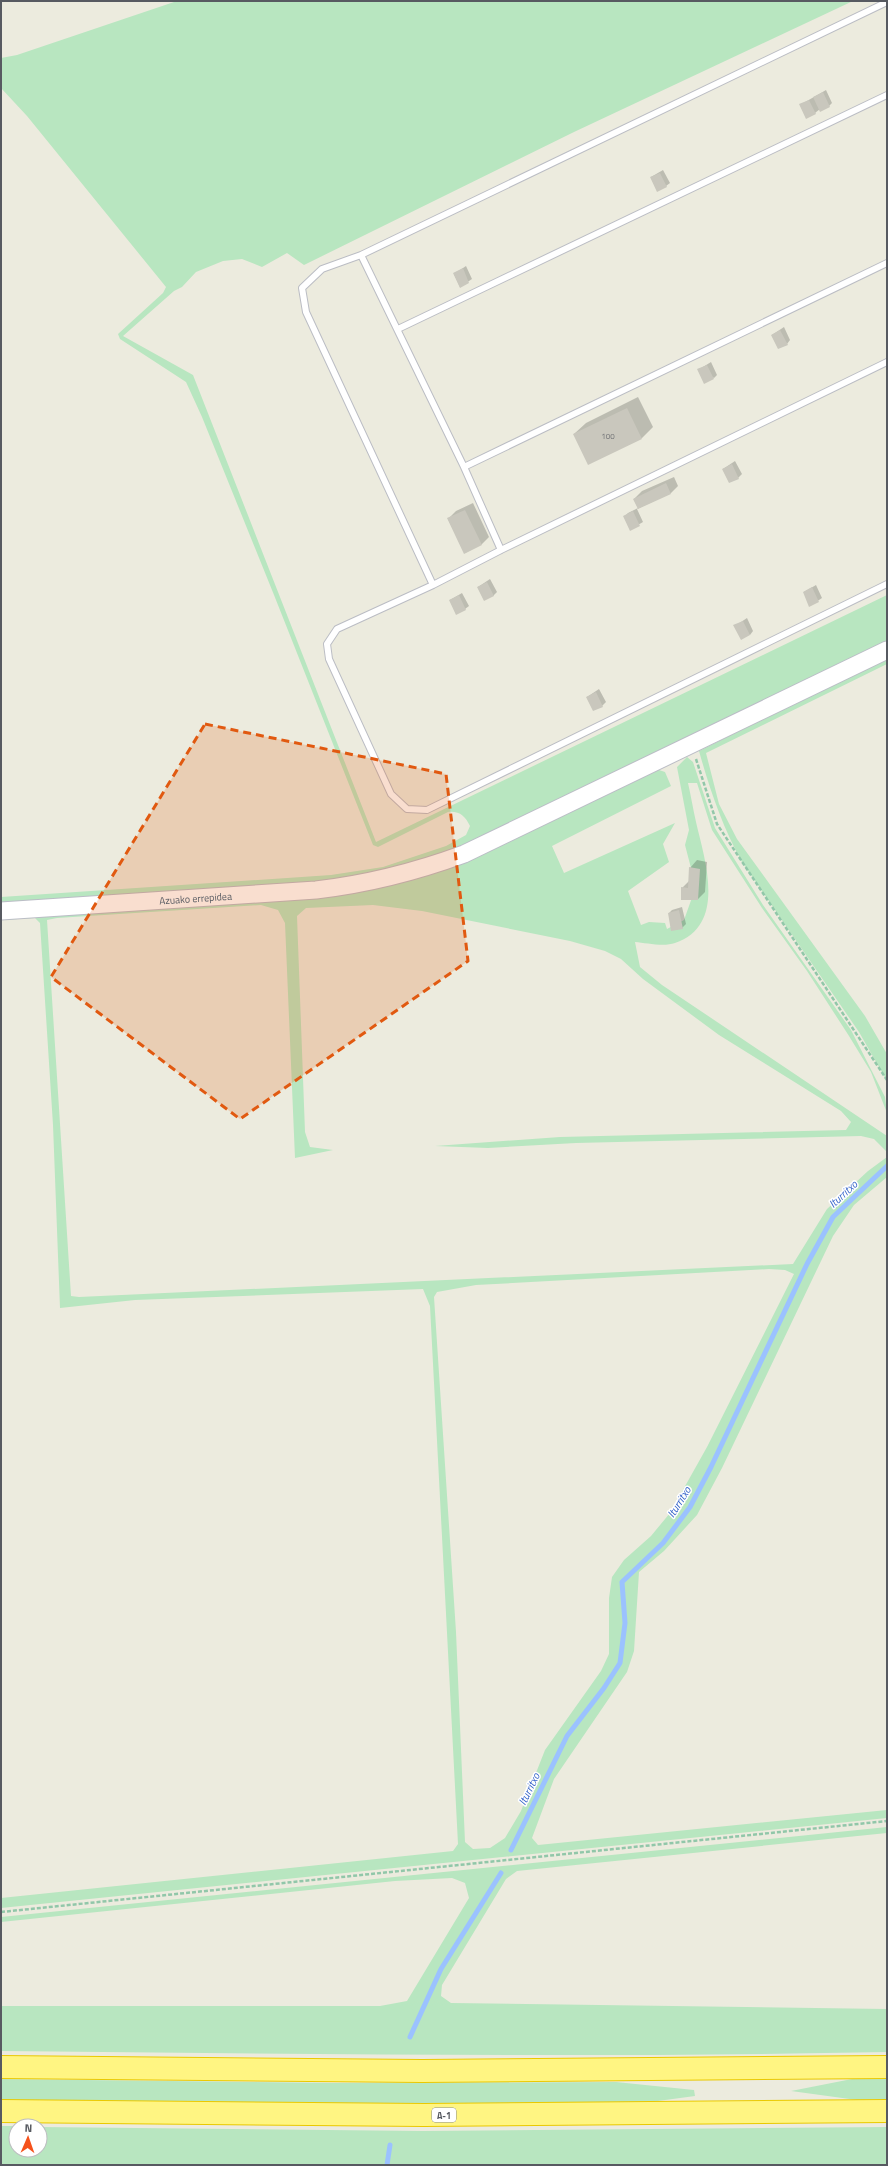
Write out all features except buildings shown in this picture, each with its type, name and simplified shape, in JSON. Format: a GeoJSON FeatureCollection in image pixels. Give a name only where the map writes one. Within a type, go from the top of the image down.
{"type":"FeatureCollection","features":[{"type":"Feature","properties":{"kind":"highway"},"geometry":{"type":"LineString","coordinates":[[1,2067],[430,2071],[887,2067]]}},
{"type":"Feature","properties":{"kind":"highway","name":"A-1"},"geometry":{"type":"LineString","coordinates":[[1,2111],[432,2115],[887,2110]]}},
{"type":"Feature","properties":{"kind":"street","name":"Azuako errepidea"},"geometry":{"type":"LineString","coordinates":[[1,911],[316,890],[389,878],[427,868],[464,854],[887,650]]}},
{"type":"Feature","properties":{"kind":"lane"},"geometry":{"type":"LineString","coordinates":[[432,585],[306,312],[302,288],[322,269],[361,255],[887,2]]}},
{"type":"Feature","properties":{"kind":"lane"},"geometry":{"type":"LineString","coordinates":[[398,329],[887,95]]}},
{"type":"Feature","properties":{"kind":"lane"},"geometry":{"type":"LineString","coordinates":[[361,255],[464,467],[501,550]]}},
{"type":"Feature","properties":{"kind":"lane"},"geometry":{"type":"LineString","coordinates":[[464,467],[887,263]]}},
{"type":"Feature","properties":{"kind":"lane"},"geometry":{"type":"LineString","coordinates":[[887,362],[432,585],[338,629],[327,644],[329,659],[391,794],[407,809],[427,810],[887,584]]}},
{"type":"Feature","properties":{"kind":"path"},"geometry":{"type":"LineString","coordinates":[[691,745],[717,824],[887,1080]]}},
{"type":"Feature","properties":{"kind":"path"},"geometry":{"type":"LineString","coordinates":[[1,1912],[887,1821]]}},
{"type":"Feature","properties":{"kind":"highlighted area"},"geometry":{"type":"Polygon","coordinates":[[[205,724],[446,774],[468,961],[240,1119],[51,977],[205,724]]]}},
{"type":"Feature","properties":{"kind":"green space"},"geometry":{"type":"Polygon","coordinates":[[[177,1],[853,1],[574,132],[304,265],[287,253],[262,267],[242,259],[223,261],[196,272],[182,287],[174,291],[123,336],[193,375],[376,842],[887,595],[887,643],[501,830],[437,857],[334,882],[1,903],[1,897],[331,875],[383,867],[446,846],[466,835],[470,826],[466,819],[459,813],[448,812],[378,847],[373,845],[274,595],[202,417],[186,382],[120,339],[118,334],[163,293],[166,287],[27,116],[1,88],[1,58],[17,55],[177,1]]]}},
{"type":"Feature","properties":{"kind":"green space"},"geometry":{"type":"Polygon","coordinates":[[[887,658],[887,664],[706,753],[719,804],[737,839],[865,1016],[887,1054],[887,1081],[859,1032],[742,862],[728,835],[717,808],[699,751],[887,658]]]}},
{"type":"Feature","properties":{"kind":"green space"},"geometry":{"type":"Polygon","coordinates":[[[687,757],[693,762],[715,828],[763,905],[851,1030],[885,1097],[887,1113],[871,1072],[849,1036],[807,971],[762,908],[712,830],[697,783],[688,783],[707,873],[707,907],[701,922],[691,934],[675,943],[660,945],[635,942],[640,967],[662,985],[887,1136],[887,1152],[874,1139],[861,1136],[576,1143],[488,1148],[435,1146],[560,1137],[846,1130],[851,1122],[841,1111],[719,1035],[643,979],[621,959],[605,951],[570,941],[422,911],[373,905],[306,908],[297,916],[305,1132],[310,1147],[333,1150],[295,1158],[285,923],[278,910],[261,905],[57,918],[47,920],[71,1296],[79,1297],[793,1264],[827,1209],[868,1171],[887,1157],[887,1177],[854,1205],[833,1236],[722,1468],[697,1515],[664,1551],[639,1572],[634,1651],[627,1672],[554,1779],[532,1838],[538,1845],[887,1810],[887,1818],[1,1908],[1,1898],[453,1851],[458,1844],[430,1306],[423,1289],[135,1300],[60,1308],[53,1125],[40,923],[35,918],[1,920],[1,915],[372,889],[656,769],[665,772],[671,786],[552,846],[564,873],[675,823],[663,844],[669,862],[628,891],[641,925],[649,922],[665,923],[667,929],[684,920],[694,892],[691,868],[685,845],[689,830],[677,767],[687,757]],[[769,1269],[476,1285],[437,1292],[434,1297],[456,1632],[465,1842],[473,1849],[490,1848],[505,1838],[521,1811],[545,1750],[601,1671],[609,1654],[609,1598],[612,1577],[624,1560],[651,1536],[670,1513],[707,1447],[794,1274],[785,1270],[769,1269]]]}},
{"type":"Feature","properties":{"kind":"green space"},"geometry":{"type":"Polygon","coordinates":[[[887,1827],[887,1833],[517,1871],[506,1879],[442,1985],[441,1996],[451,2003],[887,2009],[887,2052],[555,2055],[1,2051],[1,2006],[380,2006],[407,2001],[469,1898],[465,1883],[452,1878],[395,1881],[1,1922],[1,1917],[887,1827]]]}},
{"type":"Feature","properties":{"kind":"green space"},"geometry":{"type":"Polygon","coordinates":[[[887,2077],[887,2099],[857,2100],[791,2091],[857,2078],[887,2077]]]}},
{"type":"Feature","properties":{"kind":"green space"},"geometry":{"type":"Polygon","coordinates":[[[1,2079],[333,2083],[616,2082],[694,2090],[695,2096],[628,2105],[392,2105],[1,2101],[1,2079]]]}},
{"type":"Feature","properties":{"kind":"green space"},"geometry":{"type":"Polygon","coordinates":[[[1,2126],[8,2126],[8,2158],[48,2158],[48,2127],[423,2131],[887,2127],[887,2165],[1,2164],[1,2126]]]}},
{"type":"Feature","properties":{"kind":"waterway","name":"Iturritxo"},"geometry":{"type":"LineString","coordinates":[[511,1850],[567,1736],[604,1688],[620,1663],[625,1623],[622,1582],[663,1543],[690,1507],[711,1467],[807,1264],[833,1217],[887,1166]]}},
{"type":"Feature","properties":{"kind":"waterway","name":"Iturritxo"},"geometry":{"type":"LineString","coordinates":[[410,2037],[441,1969],[501,1873]]}},
{"type":"Feature","properties":{"kind":"waterway","name":"Iturritxo"},"geometry":{"type":"LineString","coordinates":[[387,2165],[390,2145]]}}]}
